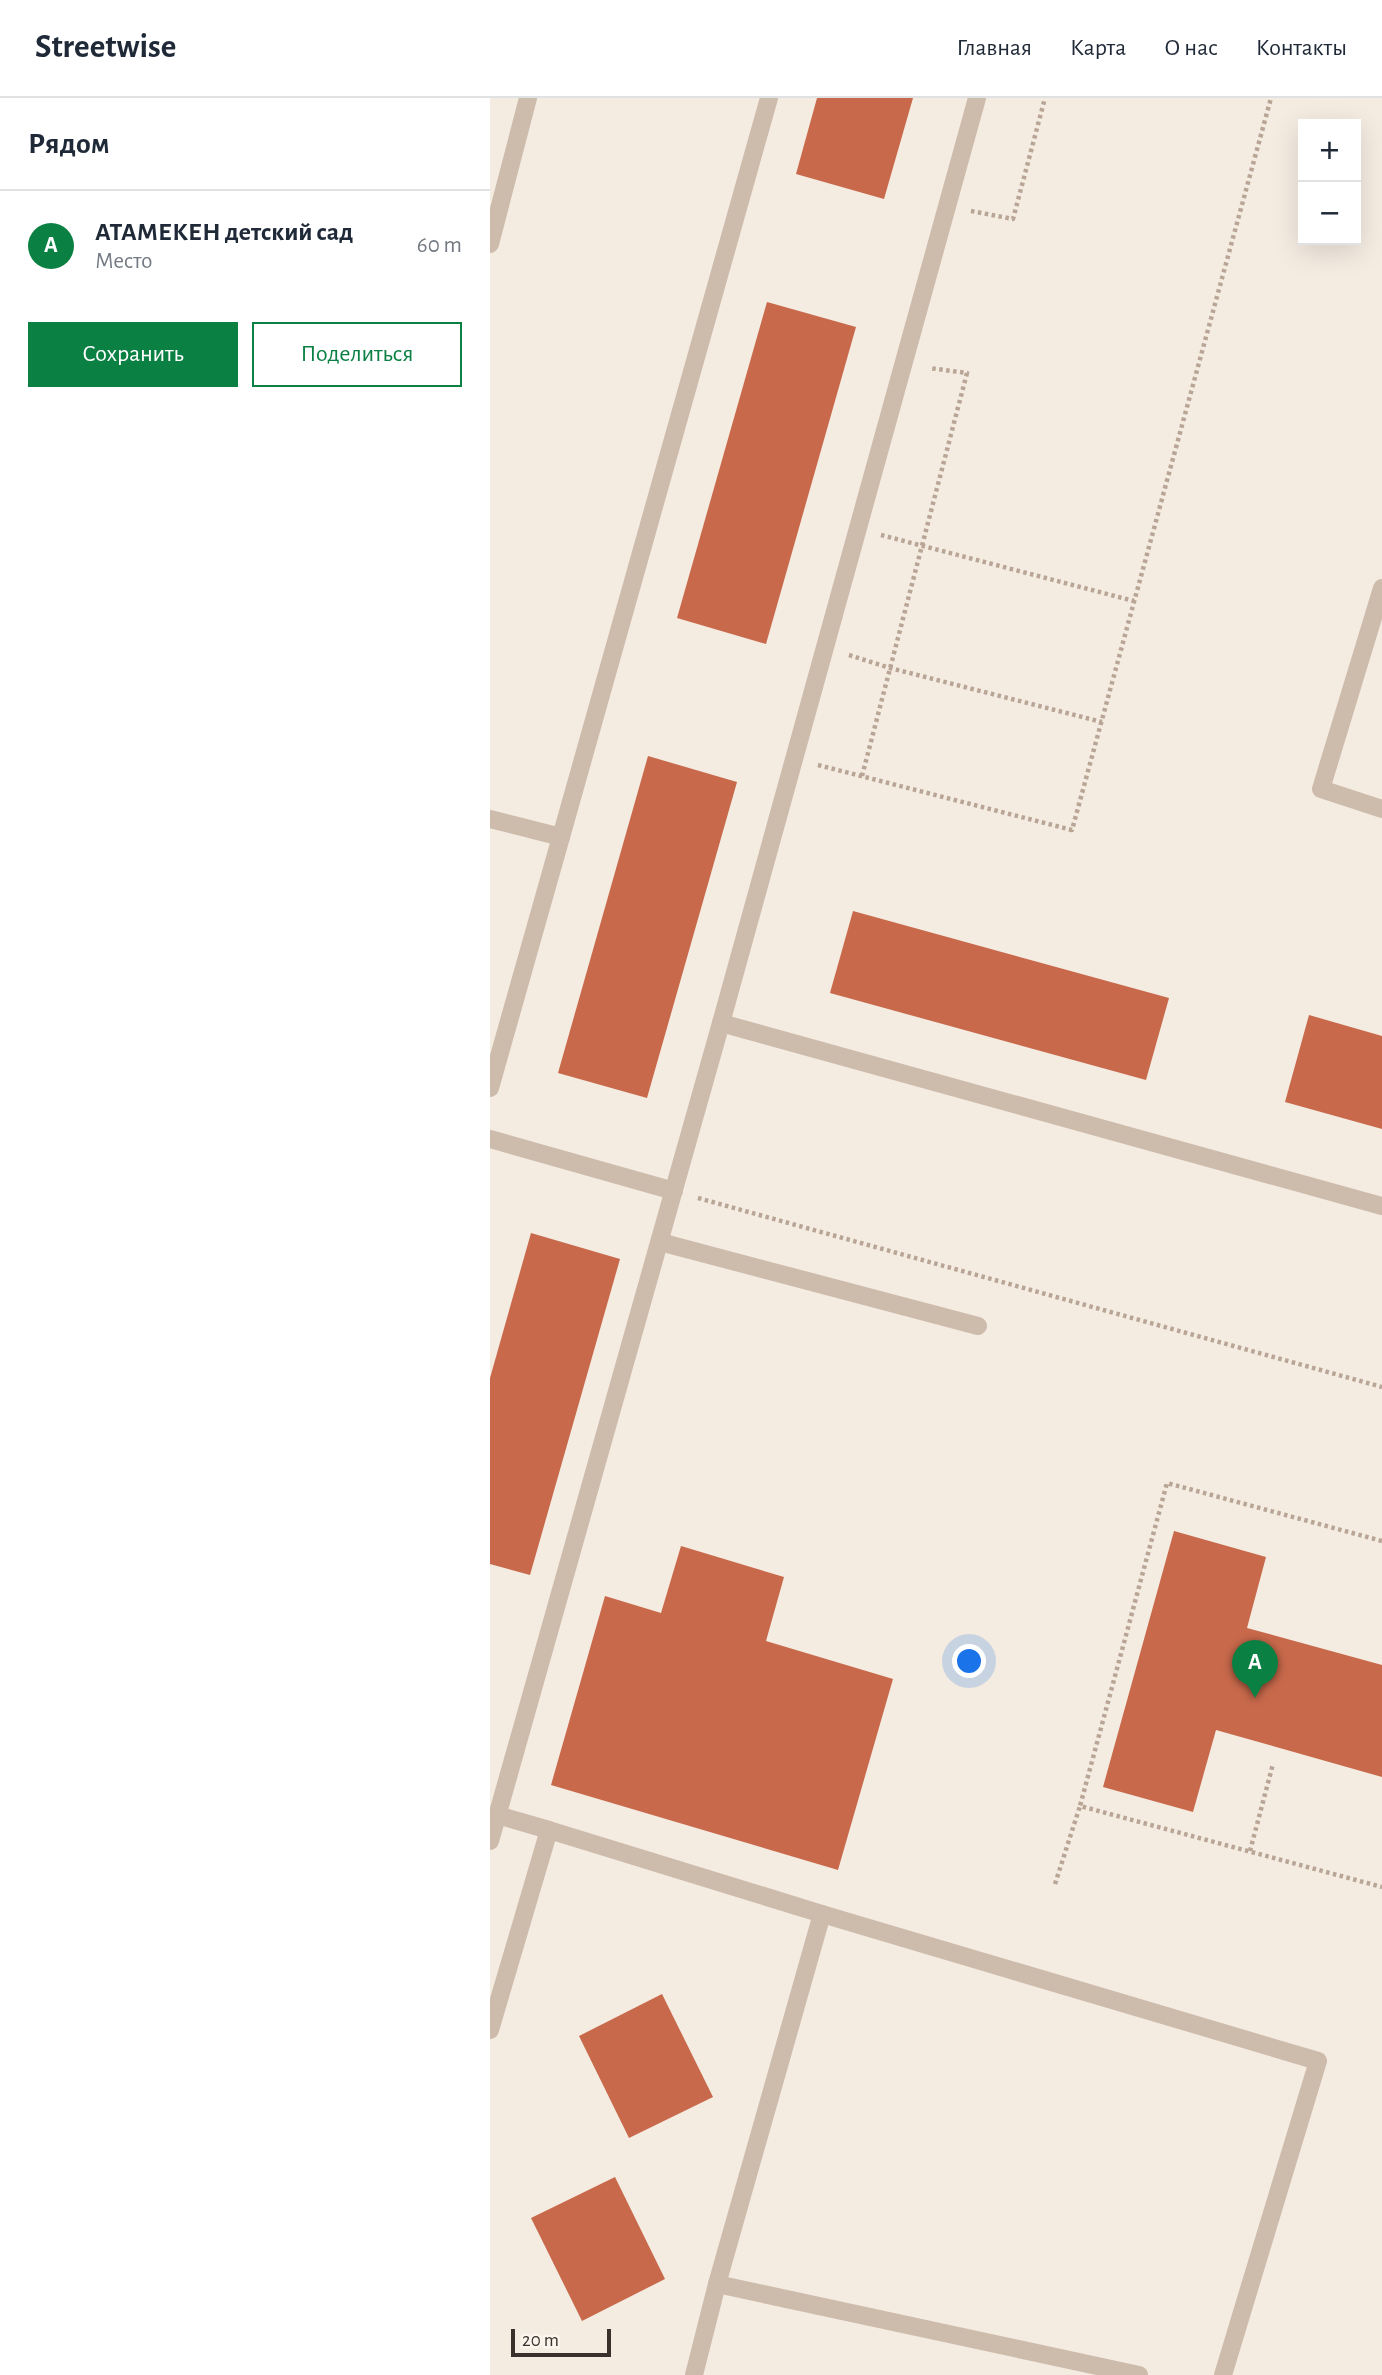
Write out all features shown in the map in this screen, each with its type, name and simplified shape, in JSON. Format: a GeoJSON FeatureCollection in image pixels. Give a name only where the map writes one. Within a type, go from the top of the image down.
{"type":"FeatureCollection","features":[{"type":"Feature","properties":{"kind":"lane"},"geometry":{"type":"LineString","coordinates":[[490,244],[528,98]]}},
{"type":"Feature","properties":{"kind":"lane"},"geometry":{"type":"LineString","coordinates":[[490,1088],[769,98]]}},
{"type":"Feature","properties":{"kind":"lane"},"geometry":{"type":"LineString","coordinates":[[490,1841],[660,1242],[977,98]]}},
{"type":"Feature","properties":{"kind":"lane"},"geometry":{"type":"LineString","coordinates":[[1382,588],[1321,789],[1382,809]]}},
{"type":"Feature","properties":{"kind":"lane"},"geometry":{"type":"LineString","coordinates":[[490,819],[561,837]]}},
{"type":"Feature","properties":{"kind":"lane"},"geometry":{"type":"LineString","coordinates":[[721,1023],[1382,1206]]}},
{"type":"Feature","properties":{"kind":"lane"},"geometry":{"type":"LineString","coordinates":[[490,1139],[674,1191]]}},
{"type":"Feature","properties":{"kind":"lane"},"geometry":{"type":"LineString","coordinates":[[660,1242],[978,1326]]}},
{"type":"Feature","properties":{"kind":"lane"},"geometry":{"type":"LineString","coordinates":[[497,1815],[1318,2061],[1223,2375]]}},
{"type":"Feature","properties":{"kind":"lane"},"geometry":{"type":"LineString","coordinates":[[490,2030],[549,1830]]}},
{"type":"Feature","properties":{"kind":"lane"},"geometry":{"type":"LineString","coordinates":[[694,2375],[717,2284],[822,1914]]}},
{"type":"Feature","properties":{"kind":"lane"},"geometry":{"type":"LineString","coordinates":[[717,2284],[1139,2375]]}},
{"type":"Feature","properties":{"kind":"path"},"geometry":{"type":"LineString","coordinates":[[947,207],[1013,219],[1045,98]]}},
{"type":"Feature","properties":{"kind":"path"},"geometry":{"type":"LineString","coordinates":[[794,759],[1072,830],[1271,98]]}},
{"type":"Feature","properties":{"kind":"path"},"geometry":{"type":"LineString","coordinates":[[862,776],[967,373],[904,364]]}},
{"type":"Feature","properties":{"kind":"path"},"geometry":{"type":"LineString","coordinates":[[858,529],[1134,601]]}},
{"type":"Feature","properties":{"kind":"path"},"geometry":{"type":"LineString","coordinates":[[825,648],[890,668],[1102,722]]}},
{"type":"Feature","properties":{"kind":"path"},"geometry":{"type":"LineString","coordinates":[[674,1191],[1382,1387]]}},
{"type":"Feature","properties":{"kind":"path"},"geometry":{"type":"LineString","coordinates":[[1055,1884],[1080,1806],[1167,1483],[1382,1541]]}},
{"type":"Feature","properties":{"kind":"path"},"geometry":{"type":"LineString","coordinates":[[1250,1851],[1273,1764]]}},
{"type":"Feature","properties":{"kind":"path"},"geometry":{"type":"LineString","coordinates":[[1080,1806],[1382,1887]]}},
{"type":"Feature","properties":{"kind":"building"},"geometry":{"type":"Polygon","coordinates":[[[817,98],[913,98],[884,199],[796,174],[817,98]]]}},
{"type":"Feature","properties":{"kind":"building"},"geometry":{"type":"Polygon","coordinates":[[[767,302],[856,327],[766,644],[677,618],[767,302]]]}},
{"type":"Feature","properties":{"kind":"building"},"geometry":{"type":"Polygon","coordinates":[[[648,756],[737,782],[647,1098],[558,1073],[648,756]]]}},
{"type":"Feature","properties":{"kind":"building"},"geometry":{"type":"Polygon","coordinates":[[[853,911],[1169,998],[1146,1080],[830,993],[853,911]]]}},
{"type":"Feature","properties":{"kind":"building"},"geometry":{"type":"Polygon","coordinates":[[[1309,1015],[1382,1036],[1382,1129],[1285,1102],[1309,1015]]]}},
{"type":"Feature","properties":{"kind":"building"},"geometry":{"type":"Polygon","coordinates":[[[531,1233],[620,1259],[530,1575],[490,1564],[490,1378],[531,1233]]]}},
{"type":"Feature","properties":{"kind":"building"},"geometry":{"type":"Polygon","coordinates":[[[1174,1531],[1266,1557],[1247,1628],[1382,1665],[1382,1777],[1216,1730],[1193,1812],[1103,1787],[1174,1531]]]}},
{"type":"Feature","properties":{"kind":"building"},"geometry":{"type":"Polygon","coordinates":[[[681,1546],[784,1577],[766,1641],[893,1679],[838,1870],[551,1785],[605,1596],[661,1613],[681,1546]]]}},
{"type":"Feature","properties":{"kind":"building"},"geometry":{"type":"Polygon","coordinates":[[[662,1994],[713,2097],[629,2138],[579,2036],[662,1994]]]}},
{"type":"Feature","properties":{"kind":"building"},"geometry":{"type":"Polygon","coordinates":[[[615,2177],[665,2279],[582,2321],[531,2218],[615,2177]]]}},
{"type":"Feature","properties":{"kind":"place","name":"АТАМЕКЕН детский сад"},"geometry":{"type":"Point","coordinates":[1255,1698]}}]}
